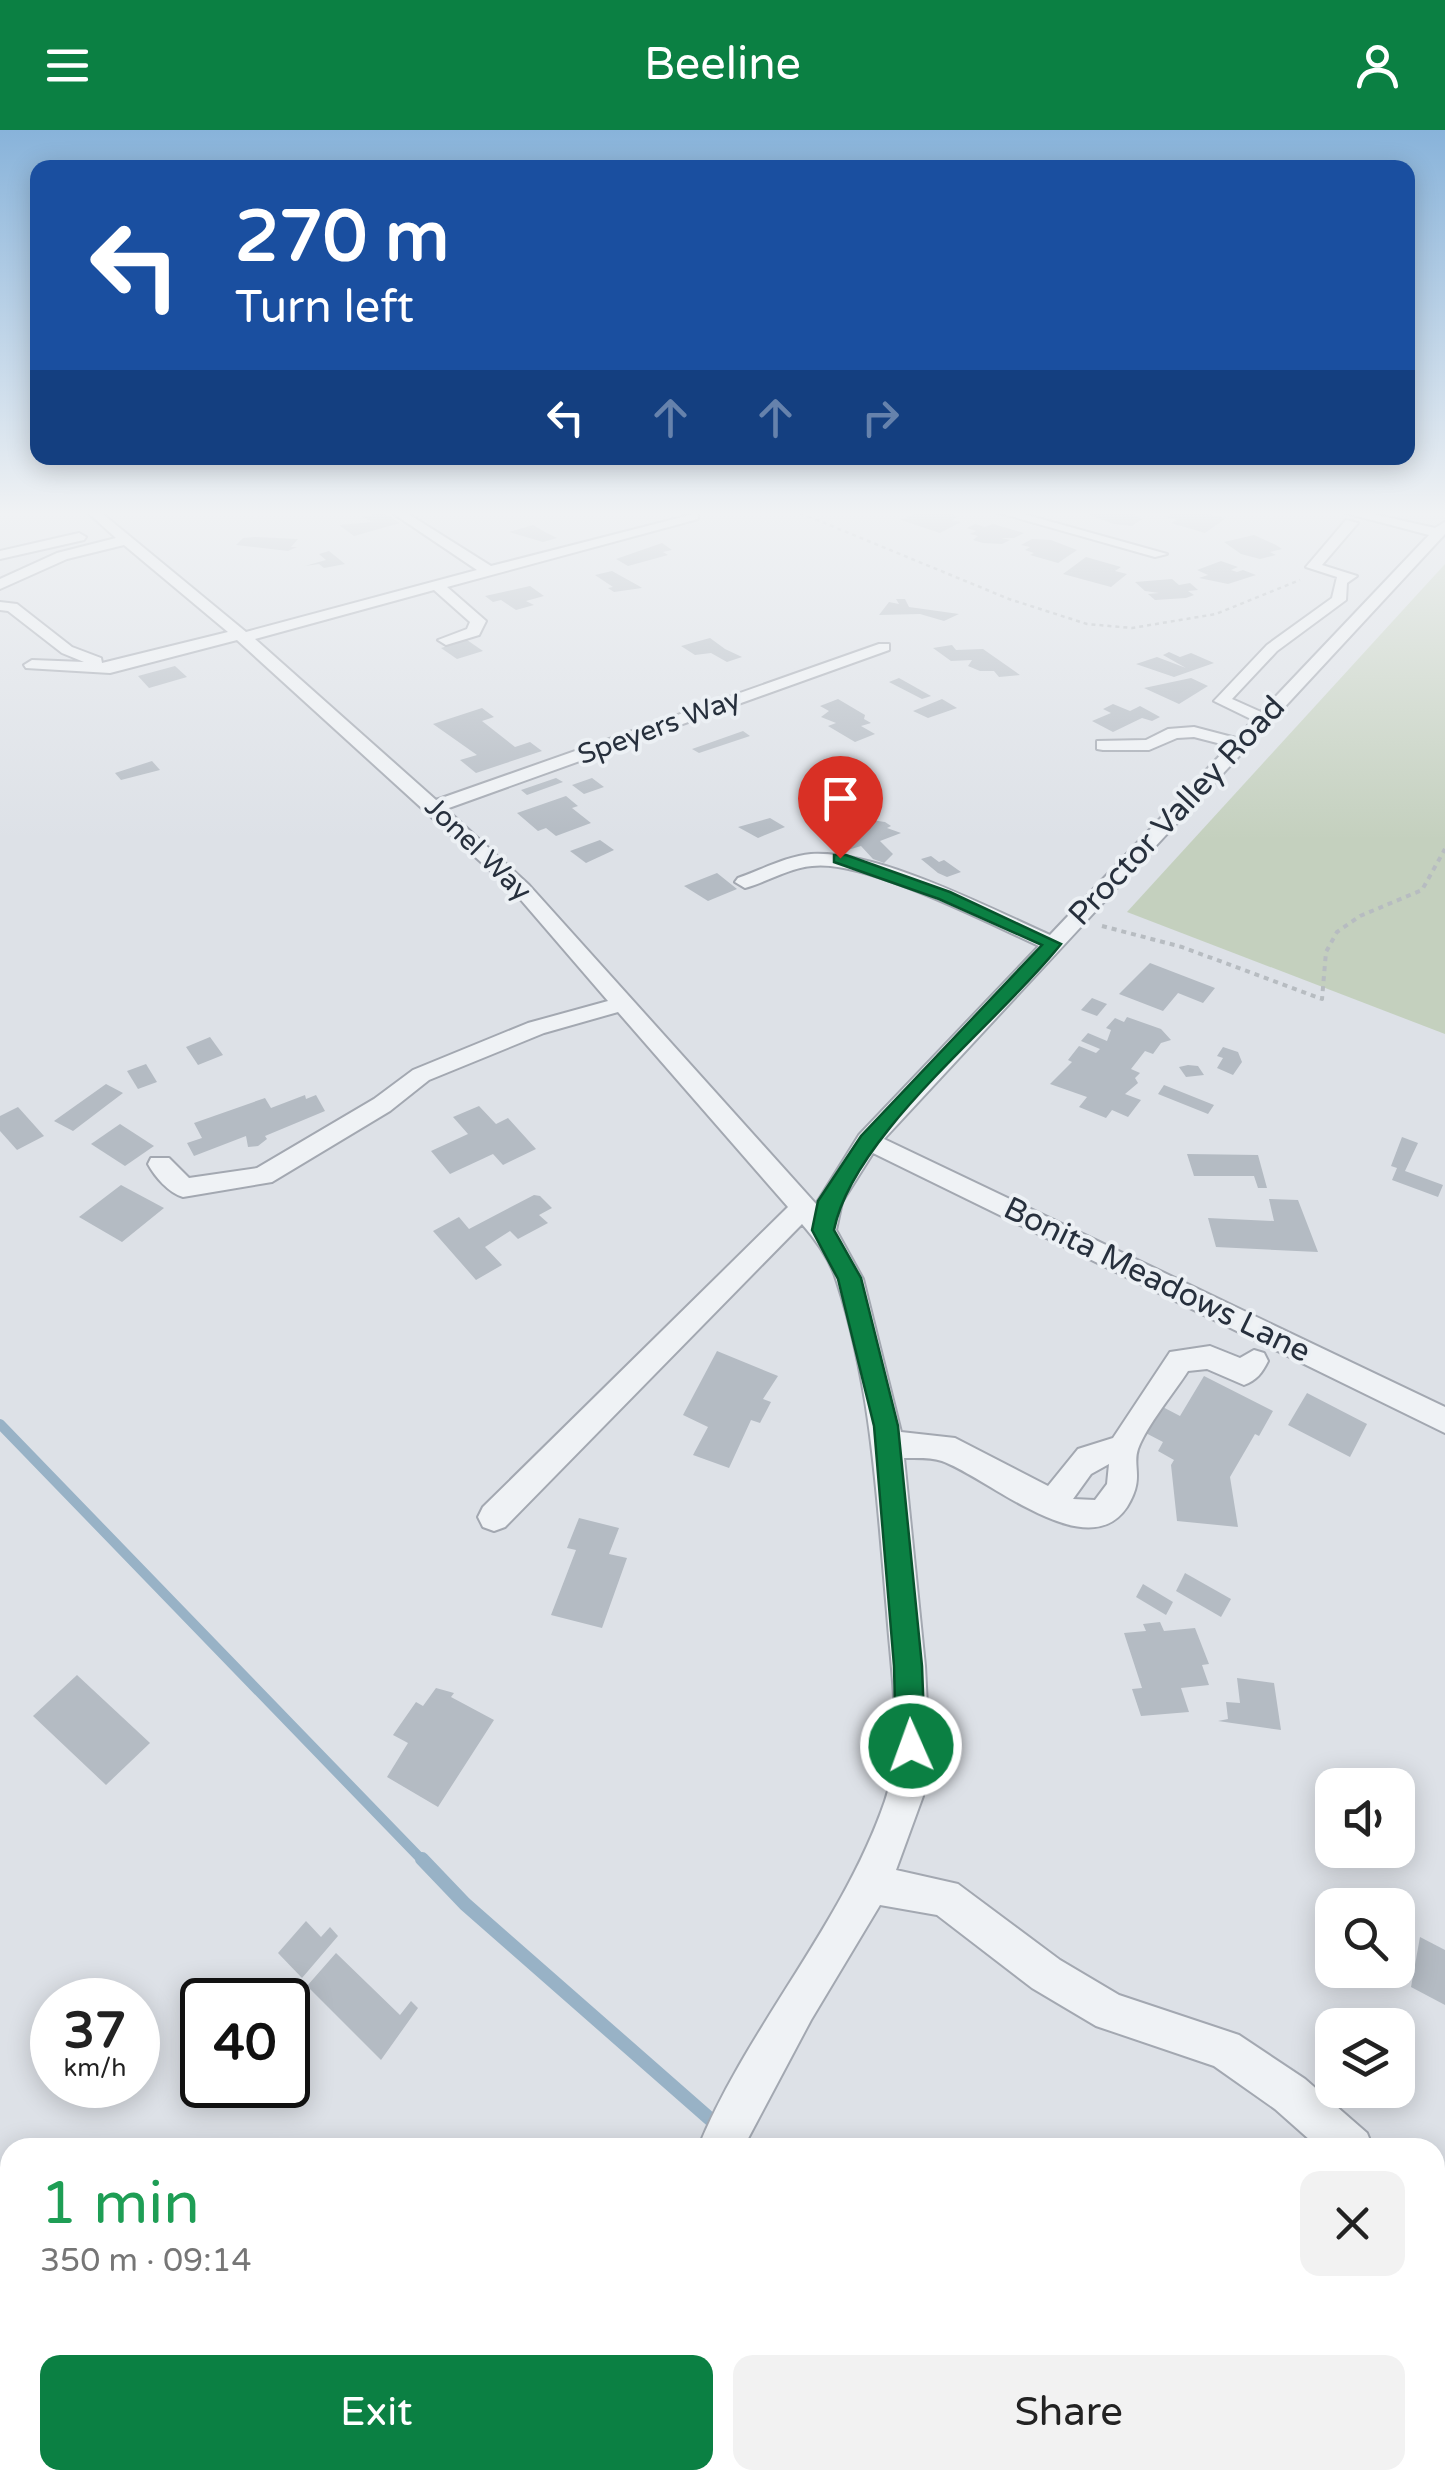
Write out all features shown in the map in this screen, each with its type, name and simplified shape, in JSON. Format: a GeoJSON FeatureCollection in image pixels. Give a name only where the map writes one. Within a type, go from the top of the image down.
{"type":"FeatureCollection","features":[{"type":"Feature","properties":{"kind":"street"},"geometry":{"type":"LineString","coordinates":[[28,620],[66,650],[110,668]]}},
{"type":"Feature","properties":{"kind":"street","name":"Jonel Way"},"geometry":{"type":"LineString","coordinates":[[223,620],[435,806],[522,890],[823,1230]]}},
{"type":"Feature","properties":{"kind":"street"},"geometry":{"type":"LineString","coordinates":[[32,665],[110,668],[303,620]]}},
{"type":"Feature","properties":{"kind":"street"},"geometry":{"type":"LineString","coordinates":[[446,640],[474,632],[477,620]]}},
{"type":"Feature","properties":{"kind":"street"},"geometry":{"type":"LineString","coordinates":[[1264,718],[1222,701],[1272,648],[1311,620]]}},
{"type":"Feature","properties":{"kind":"street","name":"Proctor Valley Road"},"geometry":{"type":"LineString","coordinates":[[823,1230],[829,1201],[868,1141],[1356,620]]}},
{"type":"Feature","properties":{"kind":"street","name":"Speyers Way"},"geometry":{"type":"LineString","coordinates":[[435,806],[884,647]]}},
{"type":"Feature","properties":{"kind":"street"},"geometry":{"type":"LineString","coordinates":[[1103,744],[1149,745],[1174,733],[1194,732],[1240,744]]}},
{"type":"Feature","properties":{"kind":"street"},"geometry":{"type":"LineString","coordinates":[[745,882],[806,860],[840,858],[944,896],[1053,944]]}},
{"type":"Feature","properties":{"kind":"street"},"geometry":{"type":"LineString","coordinates":[[160,1164],[184,1188],[262,1176],[382,1106],[421,1076],[536,1028],[625,1003]]}},
{"type":"Feature","properties":{"kind":"street","name":"Bonita Meadows Lane"},"geometry":{"type":"LineString","coordinates":[[868,1141],[1445,1422]]}},
{"type":"Feature","properties":{"kind":"street"},"geometry":{"type":"LineString","coordinates":[[494,1516],[804,1206]]}},
{"type":"Feature","properties":{"kind":"street"},"geometry":{"type":"LineString","coordinates":[[725,2138],[871,1885],[905,1796],[911,1746],[908,1666],[888,1444],[850,1278],[823,1230]]}},
{"type":"Feature","properties":{"kind":"street"},"geometry":{"type":"LineString","coordinates":[[888,1444],[944,1447],[1055,1502],[1075,1516],[1103,1513],[1120,1495],[1128,1471],[1122,1450],[1180,1360],[1210,1357],[1244,1373],[1254,1361]]}},
{"type":"Feature","properties":{"kind":"street"},"geometry":{"type":"LineString","coordinates":[[1055,1502],[1072,1472],[1087,1458],[1102,1450],[1122,1450]]}},
{"type":"Feature","properties":{"kind":"street"},"geometry":{"type":"LineString","coordinates":[[871,1885],[945,1897],[1046,1974],[1110,2012],[1225,2049],[1290,2094],[1341,2138]]}},
{"type":"Feature","properties":{"kind":"path"},"geometry":{"type":"LineString","coordinates":[[1074,620],[1132,628],[1180,620]]}},
{"type":"Feature","properties":{"kind":"path"},"geometry":{"type":"LineString","coordinates":[[1074,921],[1166,942],[1322,998],[1323,954],[1332,936],[1379,907],[1426,889],[1445,849]]}},
{"type":"Feature","properties":{"kind":"green space"},"geometry":{"type":"Polygon","coordinates":[[[1394,620],[1445,620],[1445,1034],[1127,912],[1394,620]]]}},
{"type":"Feature","properties":{"kind":"building"},"geometry":{"type":"Polygon","coordinates":[[[710,638],[742,657],[727,662],[711,653],[695,655],[681,646],[710,638]]]}},
{"type":"Feature","properties":{"kind":"building"},"geometry":{"type":"Polygon","coordinates":[[[467,640],[483,651],[457,659],[441,648],[467,640]]]}},
{"type":"Feature","properties":{"kind":"building"},"geometry":{"type":"Polygon","coordinates":[[[952,645],[956,650],[983,649],[1020,675],[999,677],[994,671],[968,666],[972,660],[951,661],[933,648],[952,645]]]}},
{"type":"Feature","properties":{"kind":"building"},"geometry":{"type":"Polygon","coordinates":[[[1169,652],[1180,657],[1191,653],[1214,663],[1174,677],[1136,664],[1157,657],[1186,668],[1163,655],[1169,652]]]}},
{"type":"Feature","properties":{"kind":"building"},"geometry":{"type":"Polygon","coordinates":[[[175,666],[187,677],[149,688],[138,676],[175,666]]]}},
{"type":"Feature","properties":{"kind":"building"},"geometry":{"type":"Polygon","coordinates":[[[899,678],[931,696],[922,699],[889,682],[899,678]]]}},
{"type":"Feature","properties":{"kind":"building"},"geometry":{"type":"Polygon","coordinates":[[[1191,678],[1208,686],[1179,704],[1144,688],[1191,678]]]}},
{"type":"Feature","properties":{"kind":"building"},"geometry":{"type":"Polygon","coordinates":[[[838,699],[865,715],[864,719],[871,723],[861,726],[875,734],[855,742],[828,726],[836,723],[821,717],[829,711],[820,706],[838,699]]]}},
{"type":"Feature","properties":{"kind":"building"},"geometry":{"type":"Polygon","coordinates":[[[942,699],[957,708],[928,718],[913,711],[942,699]]]}},
{"type":"Feature","properties":{"kind":"building"},"geometry":{"type":"Polygon","coordinates":[[[1113,704],[1130,711],[1140,706],[1160,717],[1152,721],[1142,718],[1113,732],[1092,721],[1111,713],[1103,709],[1113,704]]]}},
{"type":"Feature","properties":{"kind":"building"},"geometry":{"type":"Polygon","coordinates":[[[482,708],[494,717],[482,721],[515,747],[530,742],[542,751],[476,773],[460,760],[477,755],[433,724],[482,708]]]}},
{"type":"Feature","properties":{"kind":"building"},"geometry":{"type":"Polygon","coordinates":[[[743,731],[750,736],[699,753],[692,749],[743,731]]]}},
{"type":"Feature","properties":{"kind":"building"},"geometry":{"type":"Polygon","coordinates":[[[152,761],[160,770],[121,780],[115,773],[152,761]]]}},
{"type":"Feature","properties":{"kind":"building"},"geometry":{"type":"Polygon","coordinates":[[[556,778],[563,782],[527,795],[521,790],[556,778]]]}},
{"type":"Feature","properties":{"kind":"building"},"geometry":{"type":"Polygon","coordinates":[[[592,778],[604,787],[584,794],[572,785],[592,778]]]}},
{"type":"Feature","properties":{"kind":"building"},"geometry":{"type":"Polygon","coordinates":[[[566,796],[578,806],[572,808],[591,823],[556,836],[546,828],[538,831],[517,813],[566,796]]]}},
{"type":"Feature","properties":{"kind":"building"},"geometry":{"type":"Polygon","coordinates":[[[835,816],[855,827],[871,820],[885,822],[891,826],[887,828],[901,833],[880,841],[893,854],[884,863],[873,859],[861,846],[848,850],[839,842],[846,839],[822,821],[835,816]]]}},
{"type":"Feature","properties":{"kind":"building"},"geometry":{"type":"Polygon","coordinates":[[[770,818],[785,827],[758,838],[738,827],[770,818]]]}},
{"type":"Feature","properties":{"kind":"building"},"geometry":{"type":"Polygon","coordinates":[[[600,840],[614,850],[586,863],[570,851],[600,840]]]}},
{"type":"Feature","properties":{"kind":"building"},"geometry":{"type":"Polygon","coordinates":[[[931,856],[961,872],[947,877],[938,873],[921,859],[931,856]]]}},
{"type":"Feature","properties":{"kind":"building"},"geometry":{"type":"Polygon","coordinates":[[[717,873],[737,889],[708,901],[684,886],[717,873]]]}},
{"type":"Feature","properties":{"kind":"building"},"geometry":{"type":"Polygon","coordinates":[[[1150,963],[1215,988],[1203,1003],[1178,993],[1163,1011],[1119,994],[1150,963]]]}},
{"type":"Feature","properties":{"kind":"building"},"geometry":{"type":"Polygon","coordinates":[[[1092,998],[1107,1004],[1097,1016],[1081,1010],[1092,998]]]}},
{"type":"Feature","properties":{"kind":"building"},"geometry":{"type":"Polygon","coordinates":[[[1127,1017],[1161,1029],[1171,1040],[1161,1043],[1153,1054],[1145,1051],[1131,1069],[1140,1073],[1135,1078],[1138,1083],[1125,1094],[1141,1100],[1128,1117],[1112,1110],[1106,1118],[1079,1107],[1087,1097],[1050,1084],[1072,1062],[1068,1060],[1079,1046],[1096,1053],[1100,1049],[1081,1041],[1088,1033],[1107,1041],[1111,1030],[1106,1028],[1115,1018],[1124,1022],[1127,1017]]]}},
{"type":"Feature","properties":{"kind":"building"},"geometry":{"type":"Polygon","coordinates":[[[210,1037],[223,1055],[198,1065],[186,1047],[210,1037]]]}},
{"type":"Feature","properties":{"kind":"building"},"geometry":{"type":"Polygon","coordinates":[[[1223,1047],[1238,1052],[1242,1062],[1233,1075],[1217,1068],[1223,1058],[1217,1056],[1223,1047]]]}},
{"type":"Feature","properties":{"kind":"building"},"geometry":{"type":"Polygon","coordinates":[[[146,1064],[157,1082],[138,1089],[127,1071],[146,1064]]]}},
{"type":"Feature","properties":{"kind":"building"},"geometry":{"type":"Polygon","coordinates":[[[1198,1066],[1204,1075],[1186,1077],[1179,1067],[1198,1066]]]}},
{"type":"Feature","properties":{"kind":"building"},"geometry":{"type":"Polygon","coordinates":[[[106,1084],[123,1093],[73,1131],[54,1121],[106,1084]]]}},
{"type":"Feature","properties":{"kind":"building"},"geometry":{"type":"Polygon","coordinates":[[[1164,1085],[1214,1105],[1208,1114],[1158,1094],[1164,1085]]]}},
{"type":"Feature","properties":{"kind":"building"},"geometry":{"type":"Polygon","coordinates":[[[305,1095],[306,1099],[316,1095],[325,1111],[265,1136],[267,1139],[258,1146],[248,1147],[246,1136],[194,1156],[187,1143],[202,1138],[194,1123],[265,1098],[271,1108],[305,1095]]]}},
{"type":"Feature","properties":{"kind":"building"},"geometry":{"type":"Polygon","coordinates":[[[479,1106],[496,1124],[508,1118],[536,1149],[503,1165],[493,1154],[450,1174],[431,1151],[468,1134],[453,1117],[479,1106]]]}},
{"type":"Feature","properties":{"kind":"building"},"geometry":{"type":"Polygon","coordinates":[[[18,1107],[44,1136],[17,1150],[0,1131],[0,1116],[18,1107]]]}},
{"type":"Feature","properties":{"kind":"building"},"geometry":{"type":"Polygon","coordinates":[[[120,1124],[154,1146],[125,1166],[91,1144],[120,1124]]]}},
{"type":"Feature","properties":{"kind":"building"},"geometry":{"type":"Polygon","coordinates":[[[1402,1137],[1418,1143],[1405,1171],[1443,1185],[1438,1197],[1392,1180],[1397,1168],[1391,1166],[1402,1137]]]}},
{"type":"Feature","properties":{"kind":"building"},"geometry":{"type":"Polygon","coordinates":[[[1187,1154],[1258,1155],[1267,1188],[1258,1188],[1254,1176],[1194,1176],[1187,1154]]]}},
{"type":"Feature","properties":{"kind":"building"},"geometry":{"type":"Polygon","coordinates":[[[121,1185],[164,1208],[122,1242],[79,1217],[121,1185]]]}},
{"type":"Feature","properties":{"kind":"building"},"geometry":{"type":"Polygon","coordinates":[[[534,1195],[552,1208],[539,1215],[548,1223],[518,1239],[510,1231],[485,1247],[502,1265],[476,1280],[433,1231],[459,1217],[469,1229],[534,1195]]]}},
{"type":"Feature","properties":{"kind":"building"},"geometry":{"type":"Polygon","coordinates":[[[1269,1199],[1298,1200],[1318,1252],[1216,1247],[1208,1218],[1274,1221],[1269,1199]]]}},
{"type":"Feature","properties":{"kind":"building"},"geometry":{"type":"Polygon","coordinates":[[[717,1351],[778,1376],[763,1399],[771,1402],[760,1423],[751,1420],[729,1468],[693,1455],[708,1427],[683,1415],[717,1351]]]}},
{"type":"Feature","properties":{"kind":"building"},"geometry":{"type":"Polygon","coordinates":[[[1204,1376],[1273,1411],[1230,1477],[1238,1527],[1177,1521],[1171,1465],[1174,1460],[1158,1451],[1163,1442],[1140,1430],[1157,1404],[1180,1416],[1204,1376]]]}},
{"type":"Feature","properties":{"kind":"building"},"geometry":{"type":"Polygon","coordinates":[[[1307,1393],[1367,1424],[1350,1457],[1288,1425],[1307,1393]]]}},
{"type":"Feature","properties":{"kind":"building"},"geometry":{"type":"Polygon","coordinates":[[[579,1518],[619,1528],[609,1554],[627,1558],[602,1628],[551,1615],[576,1550],[567,1548],[579,1518]]]}},
{"type":"Feature","properties":{"kind":"building"},"geometry":{"type":"Polygon","coordinates":[[[1185,1573],[1231,1599],[1221,1617],[1176,1591],[1185,1573]]]}},
{"type":"Feature","properties":{"kind":"building"},"geometry":{"type":"Polygon","coordinates":[[[1143,1584],[1173,1602],[1166,1615],[1136,1597],[1143,1584]]]}},
{"type":"Feature","properties":{"kind":"building"},"geometry":{"type":"Polygon","coordinates":[[[1160,1622],[1164,1631],[1195,1628],[1209,1664],[1202,1665],[1209,1685],[1181,1688],[1189,1712],[1141,1716],[1132,1689],[1142,1688],[1124,1633],[1146,1631],[1143,1624],[1160,1622]]]}},
{"type":"Feature","properties":{"kind":"building"},"geometry":{"type":"Polygon","coordinates":[[[77,1675],[150,1743],[106,1785],[33,1716],[77,1675]]]}},
{"type":"Feature","properties":{"kind":"building"},"geometry":{"type":"Polygon","coordinates":[[[1237,1678],[1274,1683],[1281,1730],[1218,1721],[1228,1719],[1226,1702],[1240,1703],[1237,1678]]]}},
{"type":"Feature","properties":{"kind":"building"},"geometry":{"type":"Polygon","coordinates":[[[436,1688],[454,1693],[451,1697],[494,1720],[438,1807],[387,1777],[408,1743],[393,1735],[416,1702],[423,1706],[436,1688]]]}},
{"type":"Feature","properties":{"kind":"building"},"geometry":{"type":"Polygon","coordinates":[[[306,1921],[321,1937],[330,1927],[338,1936],[302,1978],[278,1953],[306,1921]]]}},
{"type":"Feature","properties":{"kind":"building"},"geometry":{"type":"Polygon","coordinates":[[[1420,1937],[1445,1950],[1445,2005],[1413,1988],[1420,1937]]]}},
{"type":"Feature","properties":{"kind":"building"},"geometry":{"type":"Polygon","coordinates":[[[336,1953],[400,2015],[411,2001],[418,2008],[381,2060],[310,1989],[310,1983],[336,1953]]]}},
{"type":"Feature","properties":{"kind":"waterway"},"geometry":{"type":"LineString","coordinates":[[0,1424],[424,1862]]}},
{"type":"Feature","properties":{"kind":"waterway"},"geometry":{"type":"LineString","coordinates":[[422,1859],[465,1904],[718,2126]]}},
{"type":"Feature","properties":{"kind":"route"},"geometry":{"type":"LineString","coordinates":[[840,858],[944,896],[1053,944],[868,1141],[829,1201],[823,1230],[850,1278],[886,1426],[908,1666],[911,1746]]}}]}
